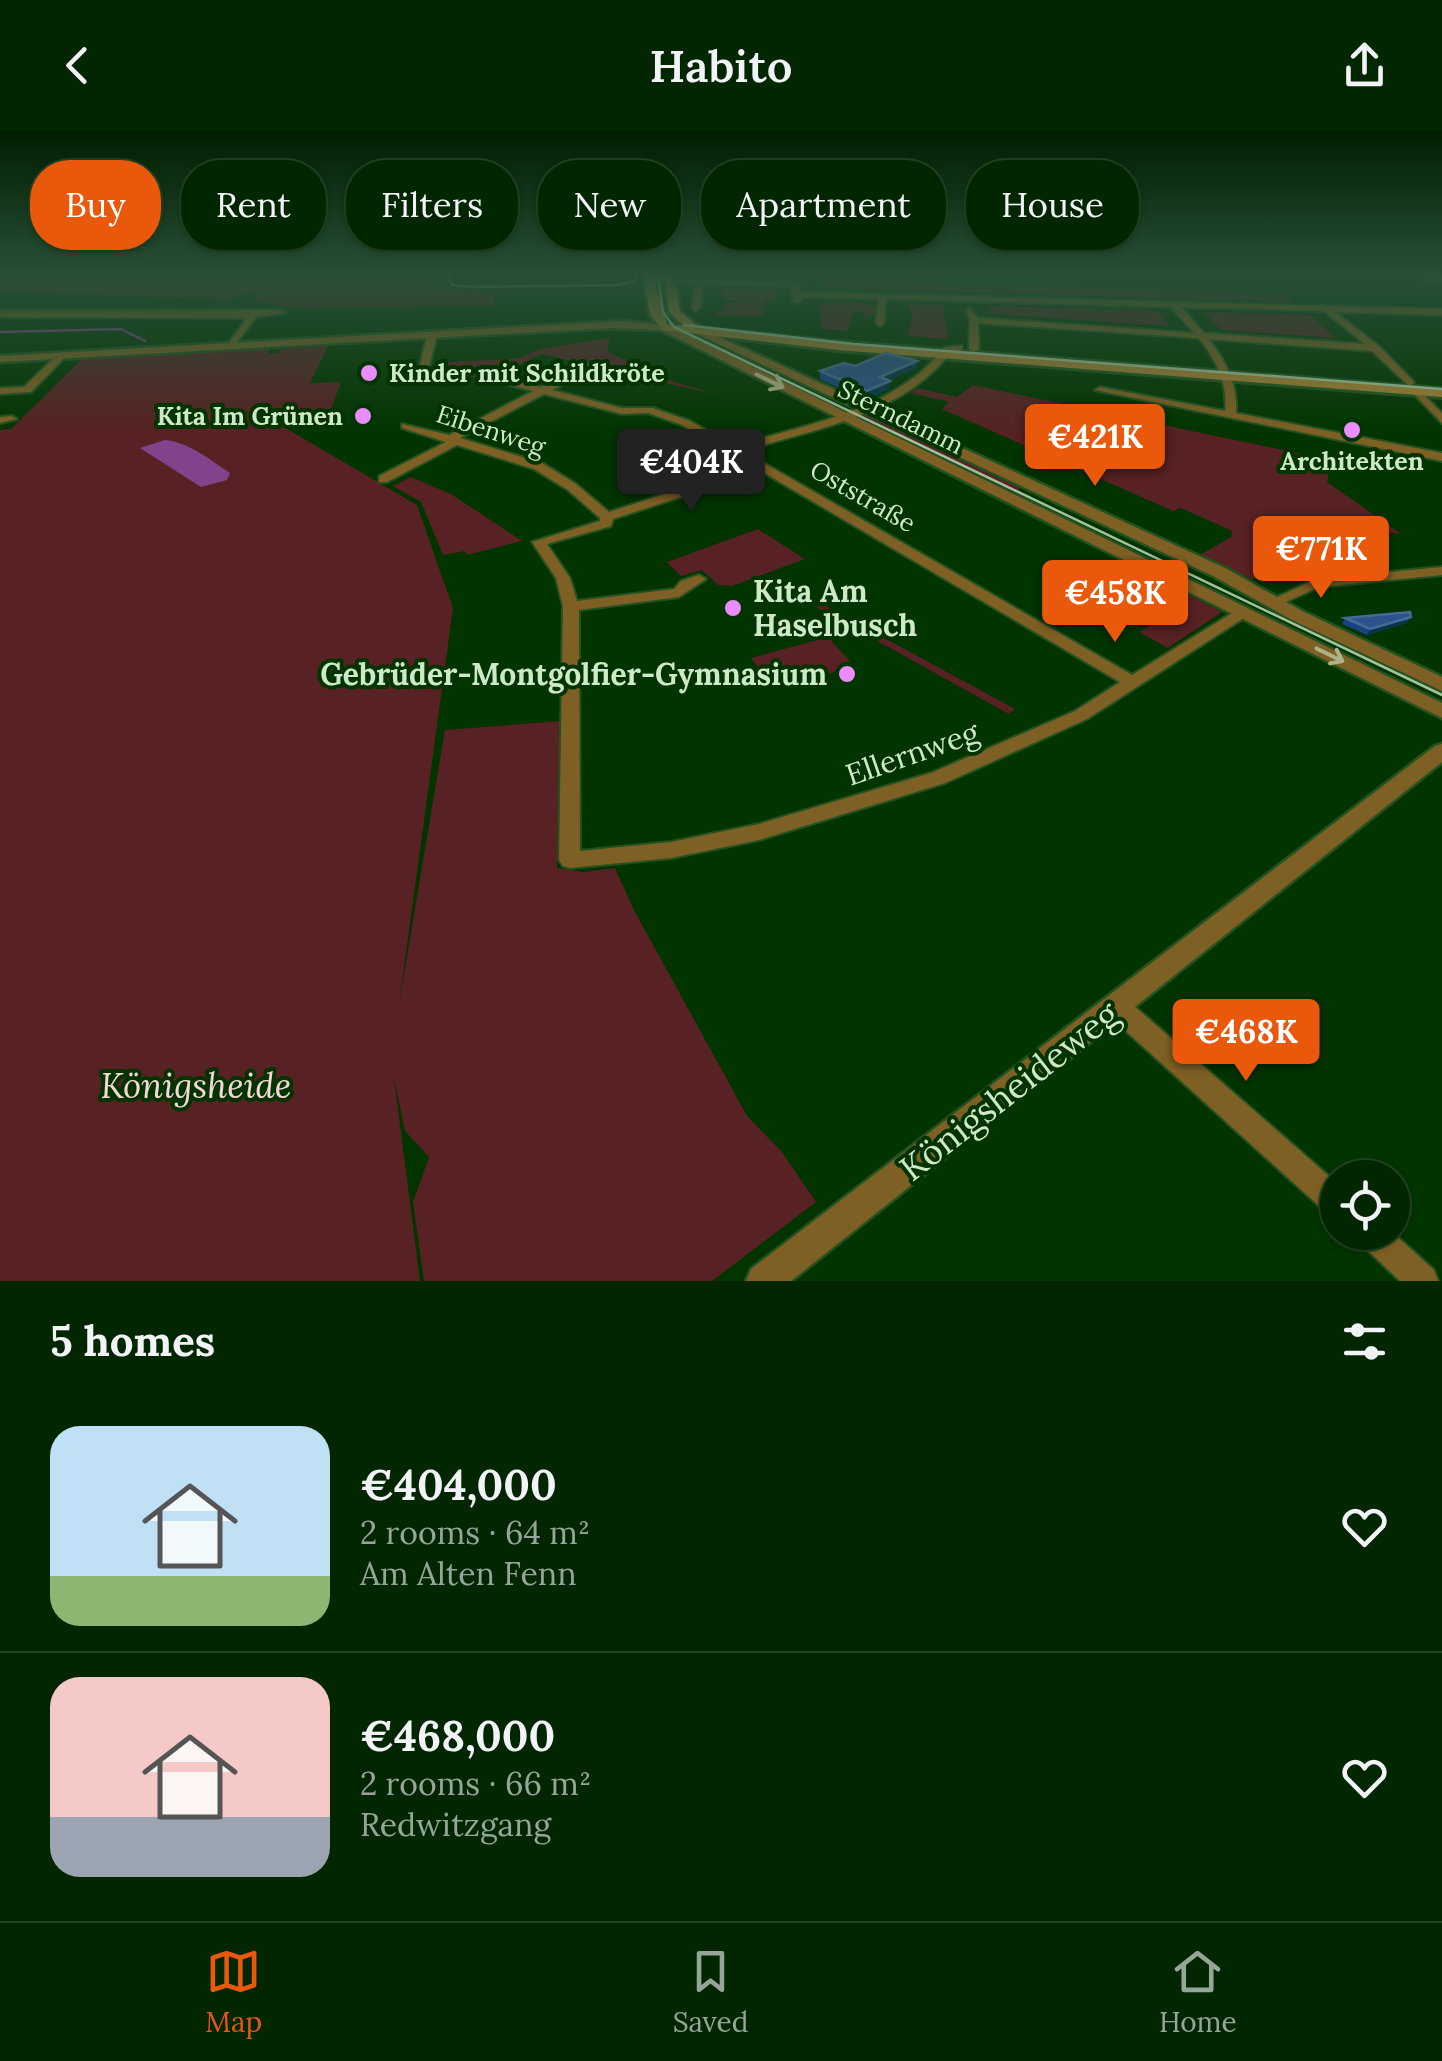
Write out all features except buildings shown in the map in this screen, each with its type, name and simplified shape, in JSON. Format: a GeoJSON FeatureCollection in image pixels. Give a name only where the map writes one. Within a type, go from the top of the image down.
{"type":"FeatureCollection","features":[{"type":"Feature","properties":{"kind":"main road","name":"Sterndamm"},"geometry":{"type":"LineString","coordinates":[[716,329],[952,351]]}},
{"type":"Feature","properties":{"kind":"main road"},"geometry":{"type":"LineString","coordinates":[[952,351],[974,349],[1223,372]]}},
{"type":"Feature","properties":{"kind":"main road"},"geometry":{"type":"LineString","coordinates":[[952,351],[1442,392]]}},
{"type":"Feature","properties":{"kind":"main road"},"geometry":{"type":"LineString","coordinates":[[1413,387],[1442,385]]}},
{"type":"Feature","properties":{"kind":"street"},"geometry":{"type":"LineString","coordinates":[[232,346],[244,329]]}},
{"type":"Feature","properties":{"kind":"street"},"geometry":{"type":"LineString","coordinates":[[0,359],[545,329]]}},
{"type":"Feature","properties":{"kind":"street","name":"Sterndamm"},"geometry":{"type":"LineString","coordinates":[[670,329],[1442,710]]}},
{"type":"Feature","properties":{"kind":"street","name":"Sterndamm"},"geometry":{"type":"LineString","coordinates":[[696,329],[1219,572],[1442,684]]}},
{"type":"Feature","properties":{"kind":"street"},"geometry":{"type":"LineString","coordinates":[[974,329],[974,349]]}},
{"type":"Feature","properties":{"kind":"street"},"geometry":{"type":"LineString","coordinates":[[1099,329],[1376,348]]}},
{"type":"Feature","properties":{"kind":"street"},"geometry":{"type":"LineString","coordinates":[[1196,329],[1233,394],[1230,415]]}},
{"type":"Feature","properties":{"kind":"street"},"geometry":{"type":"LineString","coordinates":[[1351,329],[1376,348],[1442,420]]}},
{"type":"Feature","properties":{"kind":"street"},"geometry":{"type":"LineString","coordinates":[[421,378],[432,335]]}},
{"type":"Feature","properties":{"kind":"street"},"geometry":{"type":"LineString","coordinates":[[733,450],[902,392],[952,351]]}},
{"type":"Feature","properties":{"kind":"street"},"geometry":{"type":"LineString","coordinates":[[0,391],[26,390],[62,355]]}},
{"type":"Feature","properties":{"kind":"street"},"geometry":{"type":"LineString","coordinates":[[383,479],[606,367],[591,365],[456,441]]}},
{"type":"Feature","properties":{"kind":"street","name":"Oststraße"},"geometry":{"type":"LineString","coordinates":[[493,378],[622,411],[662,413],[762,466],[870,536],[1134,683]]}},
{"type":"Feature","properties":{"kind":"street"},"geometry":{"type":"LineString","coordinates":[[1100,390],[1442,457]]}},
{"type":"Feature","properties":{"kind":"street","name":"Eibenweg"},"geometry":{"type":"LineString","coordinates":[[406,426],[550,473],[607,517]]}},
{"type":"Feature","properties":{"kind":"street"},"geometry":{"type":"LineString","coordinates":[[698,579],[678,593],[571,606],[563,578],[539,542],[606,523],[607,517],[762,466]]}},
{"type":"Feature","properties":{"kind":"street"},"geometry":{"type":"LineString","coordinates":[[1274,602],[1316,583],[1442,571]]}},
{"type":"Feature","properties":{"kind":"street","name":"Ellernweg"},"geometry":{"type":"LineString","coordinates":[[571,606],[570,860],[580,862],[741,836],[908,789],[1041,735],[1134,683],[1242,613]]}},
{"type":"Feature","properties":{"kind":"street","name":"Königsheideweg"},"geometry":{"type":"LineString","coordinates":[[763,1281],[1442,751]]}},
{"type":"Feature","properties":{"kind":"street"},"geometry":{"type":"LineString","coordinates":[[1116,1006],[1320,1188]]}},
{"type":"Feature","properties":{"kind":"street"},"geometry":{"type":"LineString","coordinates":[[1389,1250],[1423,1281]]}},
{"type":"Feature","properties":{"kind":"green space"},"geometry":{"type":"Polygon","coordinates":[[[910,329],[946,329],[948,339],[908,336],[910,329]]]}},
{"type":"Feature","properties":{"kind":"green space"},"geometry":{"type":"Polygon","coordinates":[[[1326,329],[1336,338],[1221,330],[1326,329]]]}},
{"type":"Feature","properties":{"kind":"green space"},"geometry":{"type":"Polygon","coordinates":[[[609,338],[608,352],[645,369],[642,372],[717,395],[542,354],[494,377],[445,377],[447,367],[434,367],[435,363],[519,358],[539,349],[609,338]]]}},
{"type":"Feature","properties":{"kind":"green space","name":"Königsheide"},"geometry":{"type":"Polygon","coordinates":[[[328,346],[310,383],[341,382],[330,412],[282,426],[417,505],[453,608],[399,1004],[445,730],[560,721],[557,868],[583,872],[615,868],[747,1116],[782,1152],[816,1202],[712,1281],[424,1281],[413,1202],[429,1157],[405,1131],[394,1078],[420,1281],[0,1281],[0,430],[11,429],[84,357],[270,347],[269,354],[281,349],[328,346]]]}},
{"type":"Feature","properties":{"kind":"green space"},"geometry":{"type":"Polygon","coordinates":[[[973,385],[1331,460],[1327,482],[1400,533],[1319,527],[1253,542],[1287,576],[1251,579],[1200,555],[1231,537],[1232,531],[1181,508],[1173,511],[942,409],[949,402],[910,393],[917,388],[957,397],[973,385]]]}},
{"type":"Feature","properties":{"kind":"green space"},"geometry":{"type":"Polygon","coordinates":[[[864,414],[1026,485],[1008,495],[933,454],[849,419],[864,414]]]}},
{"type":"Feature","properties":{"kind":"green space"},"geometry":{"type":"Polygon","coordinates":[[[411,477],[451,494],[522,541],[467,555],[465,551],[443,555],[421,502],[393,486],[411,477]]]}},
{"type":"Feature","properties":{"kind":"green space"},"geometry":{"type":"Polygon","coordinates":[[[758,529],[805,559],[732,586],[718,585],[702,570],[681,576],[667,562],[758,529]]]}},
{"type":"Feature","properties":{"kind":"green space"},"geometry":{"type":"Polygon","coordinates":[[[1146,574],[1222,612],[1168,648],[1139,632],[1167,614],[1120,589],[1146,574]]]}},
{"type":"Feature","properties":{"kind":"green space"},"geometry":{"type":"Polygon","coordinates":[[[822,604],[1015,709],[1009,714],[816,607],[822,604]]]}},
{"type":"Feature","properties":{"kind":"green space"},"geometry":{"type":"Polygon","coordinates":[[[828,637],[854,666],[775,689],[751,658],[828,637]]]}},
{"type":"Feature","properties":{"kind":"shaded area"},"geometry":{"type":"Polygon","coordinates":[[[165,440],[207,457],[230,473],[227,480],[201,487],[140,448],[165,440]]]}},
{"type":"Feature","properties":{"kind":"waterway"},"geometry":{"type":"LineString","coordinates":[[0,332],[121,329],[145,341]]}},
{"type":"Feature","properties":{"kind":"tram line"},"geometry":{"type":"LineString","coordinates":[[678,329],[1442,695]]}},
{"type":"Feature","properties":{"kind":"tram line"},"geometry":{"type":"LineString","coordinates":[[717,329],[854,344],[1442,389]]}},
{"type":"Feature","properties":{"kind":"place","name":"Kinder mit Schildkröte"},"geometry":{"type":"Point","coordinates":[369,373]}},
{"type":"Feature","properties":{"kind":"place","name":"Kita Im Grünen"},"geometry":{"type":"Point","coordinates":[363,416]}},
{"type":"Feature","properties":{"kind":"place","name":"Architekten"},"geometry":{"type":"Point","coordinates":[1352,430]}},
{"type":"Feature","properties":{"kind":"place","name":"Kita Am Haselbusch"},"geometry":{"type":"Point","coordinates":[733,608]}},
{"type":"Feature","properties":{"kind":"place","name":"Gebrüder-Montgolfier-Gymnasium"},"geometry":{"type":"Point","coordinates":[847,674]}}]}
